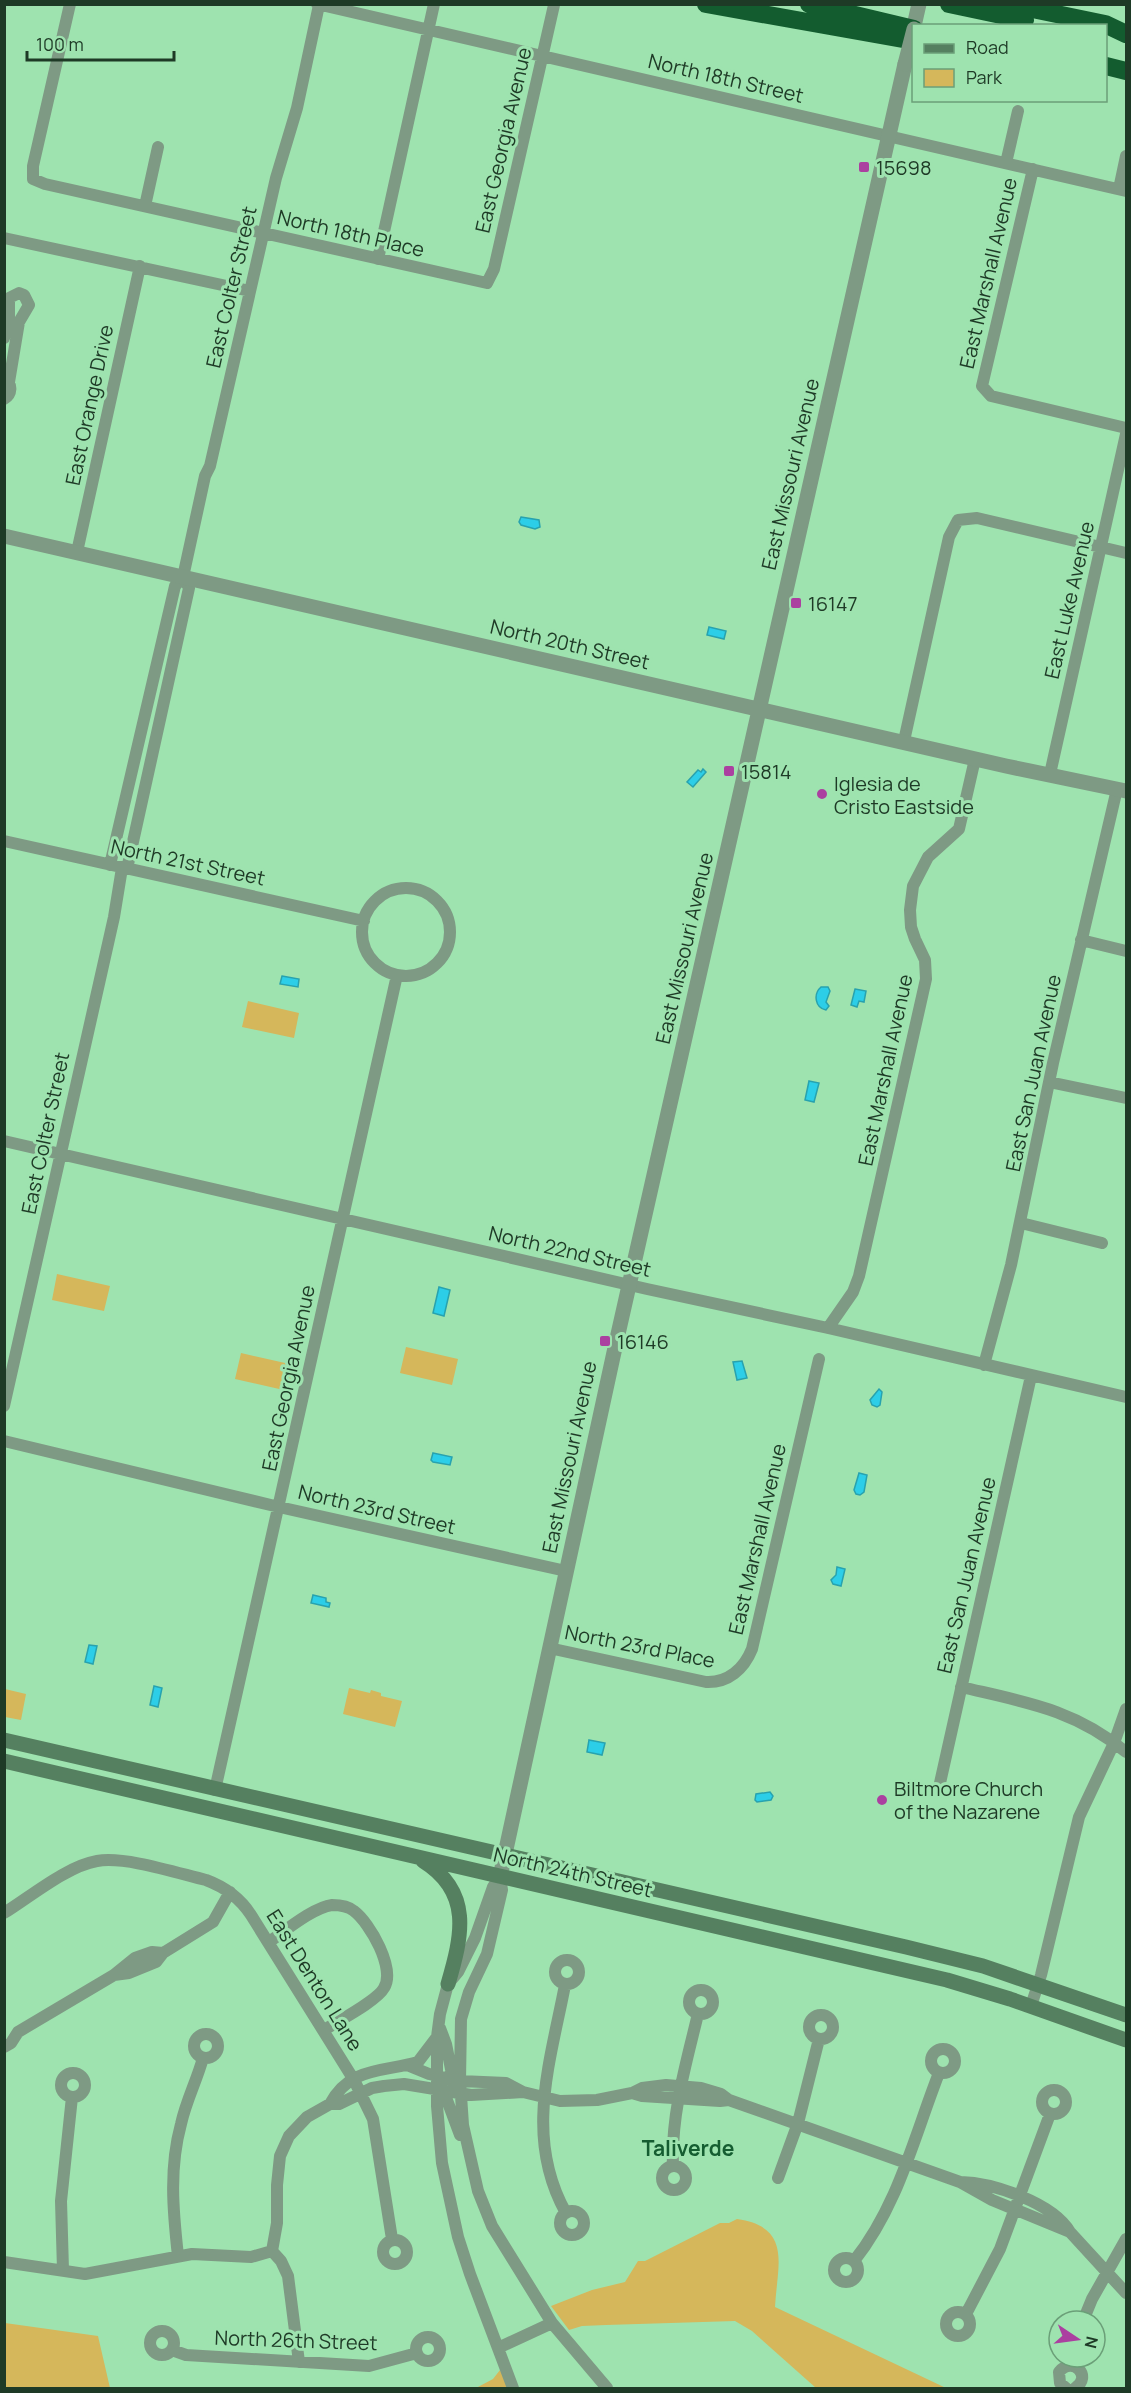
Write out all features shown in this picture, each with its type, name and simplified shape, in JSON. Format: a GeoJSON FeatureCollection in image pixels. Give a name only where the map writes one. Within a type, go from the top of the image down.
{"type":"FeatureCollection","features":[{"type":"Feature","properties":{"kind":"highway"},"geometry":{"type":"LineString","coordinates":[[706,4],[912,41]]}},
{"type":"Feature","properties":{"kind":"highway"},"geometry":{"type":"LineString","coordinates":[[809,4],[912,28]]}},
{"type":"Feature","properties":{"kind":"highway"},"geometry":{"type":"LineString","coordinates":[[950,4],[1047,24]]}},
{"type":"Feature","properties":{"kind":"highway"},"geometry":{"type":"LineString","coordinates":[[1008,4],[1105,24]]}},
{"type":"Feature","properties":{"kind":"highway"},"geometry":{"type":"LineString","coordinates":[[1107,25],[1126,34]]}},
{"type":"Feature","properties":{"kind":"highway"},"geometry":{"type":"LineString","coordinates":[[1107,34],[1126,39]]}},
{"type":"Feature","properties":{"kind":"highway"},"geometry":{"type":"LineString","coordinates":[[1107,66],[1126,71]]}},
{"type":"Feature","properties":{"kind":"main road","name":"North 24th Street"},"geometry":{"type":"LineString","coordinates":[[4,1740],[215,1790],[802,1922],[973,1964],[1126,2015]]}},
{"type":"Feature","properties":{"kind":"main road","name":"North 24th Street"},"geometry":{"type":"LineString","coordinates":[[4,1761],[967,1986],[1126,2040]]}},
{"type":"Feature","properties":{"kind":"main road"},"geometry":{"type":"LineString","coordinates":[[418,1858],[430,1865],[445,1879],[456,1899],[459,1911],[460,1943],[448,1984]]}},
{"type":"Feature","properties":{"kind":"main road"},"geometry":{"type":"LineString","coordinates":[[796,1945],[802,1922]]}},
{"type":"Feature","properties":{"kind":"street","name":"North 18th Place"},"geometry":{"type":"LineString","coordinates":[[70,4],[33,166],[33,179],[45,184],[487,283]]}},
{"type":"Feature","properties":{"kind":"street"},"geometry":{"type":"LineString","coordinates":[[378,258],[434,4]]}},
{"type":"Feature","properties":{"kind":"street","name":"East Missouri Avenue"},"geometry":{"type":"LineString","coordinates":[[915,24],[919,4]]}},
{"type":"Feature","properties":{"kind":"street","name":"North 18th Street"},"geometry":{"type":"LineString","coordinates":[[318,5],[1123,190]]}},
{"type":"Feature","properties":{"kind":"street","name":"East Colter Street"},"geometry":{"type":"LineString","coordinates":[[4,1406],[114,916],[120,867],[175,586],[183,577],[202,487],[210,466],[276,178],[297,108],[318,5]]}},
{"type":"Feature","properties":{"kind":"street","name":"East Georgia Avenue"},"geometry":{"type":"LineString","coordinates":[[487,283],[494,269],[554,5]]}},
{"type":"Feature","properties":{"kind":"street","name":"East Missouri Avenue"},"geometry":{"type":"LineString","coordinates":[[500,1877],[629,1285],[912,37]]}},
{"type":"Feature","properties":{"kind":"street","name":"East Marshall Avenue"},"geometry":{"type":"LineString","coordinates":[[1006,163],[1018,111]]}},
{"type":"Feature","properties":{"kind":"street"},"geometry":{"type":"LineString","coordinates":[[145,206],[158,147]]}},
{"type":"Feature","properties":{"kind":"street"},"geometry":{"type":"LineString","coordinates":[[1123,190],[1126,156]]}},
{"type":"Feature","properties":{"kind":"street","name":"East Marshall Avenue"},"geometry":{"type":"LineString","coordinates":[[1033,169],[982,386],[991,396],[1126,428]]}},
{"type":"Feature","properties":{"kind":"street"},"geometry":{"type":"LineString","coordinates":[[4,238],[250,291]]}},
{"type":"Feature","properties":{"kind":"street","name":"East Orange Drive"},"geometry":{"type":"LineString","coordinates":[[77,552],[140,266]]}},
{"type":"Feature","properties":{"kind":"street"},"geometry":{"type":"LineString","coordinates":[[4,338],[9,320],[9,298],[19,293],[24,295],[30,305],[20,322],[7,381],[11,392],[5,400]]}},
{"type":"Feature","properties":{"kind":"street","name":"East Luke Avenue"},"geometry":{"type":"LineString","coordinates":[[1050,774],[1126,434]]}},
{"type":"Feature","properties":{"kind":"street"},"geometry":{"type":"LineString","coordinates":[[904,741],[949,537],[958,520],[976,518],[1126,553]]}},
{"type":"Feature","properties":{"kind":"street","name":"North 20th Street"},"geometry":{"type":"LineString","coordinates":[[4,536],[975,759],[1122,790]]}},
{"type":"Feature","properties":{"kind":"street","name":"East Marshall Avenue"},"geometry":{"type":"LineString","coordinates":[[828,1328],[853,1292],[859,1276],[926,979],[925,960],[911,927],[910,910],[913,886],[928,857],[959,829],[975,759]]}},
{"type":"Feature","properties":{"kind":"street","name":"East San Juan Avenue"},"geometry":{"type":"LineString","coordinates":[[984,1365],[1021,1223],[1049,1082],[1081,940],[1122,790]]}},
{"type":"Feature","properties":{"kind":"street","name":"North 21st Street"},"geometry":{"type":"LineString","coordinates":[[4,841],[364,921]]}},
{"type":"Feature","properties":{"kind":"street"},"geometry":{"type":"LineString","coordinates":[[407,887],[421,890],[434,897],[444,909],[449,922],[450,937],[446,951],[437,963],[418,974],[397,975],[384,970],[373,961],[365,949],[362,935],[364,921],[369,907],[380,897],[393,890],[407,887]]}},
{"type":"Feature","properties":{"kind":"street"},"geometry":{"type":"LineString","coordinates":[[1081,940],[1126,951]]}},
{"type":"Feature","properties":{"kind":"street","name":"East Georgia Avenue"},"geometry":{"type":"LineString","coordinates":[[215,1790],[397,975]]}},
{"type":"Feature","properties":{"kind":"street"},"geometry":{"type":"LineString","coordinates":[[1049,1082],[1126,1098]]}},
{"type":"Feature","properties":{"kind":"street","name":"North 22nd Street"},"geometry":{"type":"LineString","coordinates":[[4,1141],[1126,1397]]}},
{"type":"Feature","properties":{"kind":"street"},"geometry":{"type":"LineString","coordinates":[[1021,1223],[1102,1243]]}},
{"type":"Feature","properties":{"kind":"street","name":"East Marshall Avenue"},"geometry":{"type":"LineString","coordinates":[[723,1680],[739,1671],[747,1661],[752,1649],[819,1359]]}},
{"type":"Feature","properties":{"kind":"street","name":"East San Juan Avenue"},"geometry":{"type":"LineString","coordinates":[[940,1783],[1030,1376]]}},
{"type":"Feature","properties":{"kind":"street","name":"North 23rd Street"},"geometry":{"type":"LineString","coordinates":[[4,1441],[279,1508],[566,1571]]}},
{"type":"Feature","properties":{"kind":"street","name":"North 23rd Place"},"geometry":{"type":"LineString","coordinates":[[549,1648],[699,1681],[723,1680]]}},
{"type":"Feature","properties":{"kind":"street"},"geometry":{"type":"LineString","coordinates":[[961,1687],[1058,1711],[1085,1723],[1126,1752]]}},
{"type":"Feature","properties":{"kind":"street"},"geometry":{"type":"LineString","coordinates":[[1031,2006],[1080,1816],[1114,1743],[1126,1709]]}},
{"type":"Feature","properties":{"kind":"street"},"geometry":{"type":"LineString","coordinates":[[4,1913],[62,1876],[97,1861],[129,1863],[206,1880],[230,1892],[213,1922],[164,1953],[152,1952],[135,1958],[114,1975],[18,2032],[11,2043],[4,2047]]}},
{"type":"Feature","properties":{"kind":"street"},"geometry":{"type":"LineString","coordinates":[[500,1877],[493,1887],[475,1938],[458,1972],[448,1984],[439,2026],[439,2085],[442,2163],[458,2237],[513,2388]]}},
{"type":"Feature","properties":{"kind":"street"},"geometry":{"type":"LineString","coordinates":[[457,2080],[461,2019],[469,1992],[487,1954],[502,1890],[500,1877]]}},
{"type":"Feature","properties":{"kind":"street","name":"East Denton Lane"},"geometry":{"type":"LineString","coordinates":[[230,1892],[246,1906],[362,2093]]}},
{"type":"Feature","properties":{"kind":"street"},"geometry":{"type":"LineString","coordinates":[[268,1942],[316,1911],[331,1905],[348,1907],[365,1924],[387,1965],[387,1984],[377,1996],[324,2030]]}},
{"type":"Feature","properties":{"kind":"street"},"geometry":{"type":"LineString","coordinates":[[565,1984],[544,2099],[542,2130],[545,2158],[553,2189],[566,2212]]}},
{"type":"Feature","properties":{"kind":"street"},"geometry":{"type":"LineString","coordinates":[[673,2166],[672,2137],[698,2014]]}},
{"type":"Feature","properties":{"kind":"street"},"geometry":{"type":"LineString","coordinates":[[330,2104],[335,2095],[367,2072],[418,2062],[439,2026],[461,2019]]}},
{"type":"Feature","properties":{"kind":"street"},"geometry":{"type":"LineString","coordinates":[[439,2026],[461,2095],[463,2125],[478,2191],[492,2226],[552,2323],[607,2388]]}},
{"type":"Feature","properties":{"kind":"street"},"geometry":{"type":"LineString","coordinates":[[4,2032],[18,2032]]}},
{"type":"Feature","properties":{"kind":"street"},"geometry":{"type":"LineString","coordinates":[[778,2178],[798,2123],[819,2039]]}},
{"type":"Feature","properties":{"kind":"street"},"geometry":{"type":"LineString","coordinates":[[178,2256],[172,2211],[173,2161],[181,2122],[203,2058]]}},
{"type":"Feature","properties":{"kind":"street"},"geometry":{"type":"LineString","coordinates":[[407,2065],[439,2085],[461,2095],[485,2096],[523,2092]]}},
{"type":"Feature","properties":{"kind":"street"},"geometry":{"type":"LineString","coordinates":[[854,2261],[880,2223],[906,2163],[939,2073]]}},
{"type":"Feature","properties":{"kind":"street"},"geometry":{"type":"LineString","coordinates":[[299,2362],[288,2276],[273,2251],[277,2223],[280,2156],[290,2136],[307,2117],[330,2104],[339,2104],[372,2088],[404,2084],[439,2085],[457,2080],[498,2081],[544,2099],[577,2102],[632,2093],[642,2096],[680,2091],[720,2101],[729,2100],[960,2182],[973,2191],[1018,2203],[1070,2232],[1126,2293]]}},
{"type":"Feature","properties":{"kind":"street"},"geometry":{"type":"LineString","coordinates":[[439,2085],[470,2155]]}},
{"type":"Feature","properties":{"kind":"street"},"geometry":{"type":"LineString","coordinates":[[362,2093],[373,2119],[393,2240]]}},
{"type":"Feature","properties":{"kind":"street"},"geometry":{"type":"LineString","coordinates":[[63,2270],[61,2201],[72,2097]]}},
{"type":"Feature","properties":{"kind":"street"},"geometry":{"type":"LineString","coordinates":[[966,2314],[993,2266],[1050,2114]]}},
{"type":"Feature","properties":{"kind":"street"},"geometry":{"type":"LineString","coordinates":[[1088,2309],[1126,2239]]}},
{"type":"Feature","properties":{"kind":"street"},"geometry":{"type":"LineString","coordinates":[[4,2262],[85,2274],[192,2254],[251,2257],[273,2251]]}},
{"type":"Feature","properties":{"kind":"street"},"geometry":{"type":"LineString","coordinates":[[498,2348],[552,2323]]}},
{"type":"Feature","properties":{"kind":"street","name":"North 26th Street"},"geometry":{"type":"LineString","coordinates":[[172,2350],[186,2355],[369,2366],[387,2363],[417,2353]]}},
{"type":"Feature","properties":{"kind":"street"},"geometry":{"type":"LineString","coordinates":[[1062,2369],[1059,2372],[1060,2383],[1066,2388]]}},
{"type":"Feature","properties":{"kind":"street"},"geometry":{"type":"LineString","coordinates":[[1075,2388],[1081,2385],[1083,2377],[1080,2369]]}},
{"type":"Feature","properties":{"kind":"green space"},"geometry":{"type":"Polygon","coordinates":[[[248,1001],[299,1013],[294,1038],[242,1027],[248,1001]]]}},
{"type":"Feature","properties":{"kind":"green space"},"geometry":{"type":"Polygon","coordinates":[[[57,1274],[110,1286],[104,1311],[52,1300],[57,1274]]]}},
{"type":"Feature","properties":{"kind":"green space"},"geometry":{"type":"Polygon","coordinates":[[[406,1347],[458,1359],[452,1385],[400,1373],[406,1347]]]}},
{"type":"Feature","properties":{"kind":"green space"},"geometry":{"type":"Polygon","coordinates":[[[241,1353],[294,1365],[288,1391],[235,1379],[241,1353]]]}},
{"type":"Feature","properties":{"kind":"green space"},"geometry":{"type":"Polygon","coordinates":[[[349,1688],[370,1693],[371,1690],[381,1693],[381,1696],[402,1701],[395,1727],[343,1714],[349,1688]]]}},
{"type":"Feature","properties":{"kind":"green space"},"geometry":{"type":"Polygon","coordinates":[[[5,1689],[26,1694],[21,1720],[5,1717],[5,1689]]]}},
{"type":"Feature","properties":{"kind":"green space"},"geometry":{"type":"Polygon","coordinates":[[[737,2219],[755,2223],[767,2230],[774,2240],[779,2263],[775,2307],[946,2388],[816,2388],[752,2331],[735,2321],[582,2326],[569,2330],[551,2306],[592,2290],[625,2282],[638,2261],[645,2261],[720,2223],[729,2223],[737,2219]]]}},
{"type":"Feature","properties":{"kind":"green space"},"geometry":{"type":"Polygon","coordinates":[[[5,2323],[98,2336],[110,2388],[5,2388],[5,2323]]]}},
{"type":"Feature","properties":{"kind":"green space"},"geometry":{"type":"Polygon","coordinates":[[[500,2370],[509,2388],[476,2388],[493,2379],[500,2370]]]}},
{"type":"Feature","properties":{"kind":"water"},"geometry":{"type":"Polygon","coordinates":[[[521,517],[539,520],[540,527],[535,529],[521,525],[519,522],[521,517]]]}},
{"type":"Feature","properties":{"kind":"water"},"geometry":{"type":"Polygon","coordinates":[[[709,627],[726,631],[724,639],[707,635],[709,627]]]}},
{"type":"Feature","properties":{"kind":"water"},"geometry":{"type":"Polygon","coordinates":[[[703,769],[706,772],[693,787],[687,782],[698,770],[701,772],[703,769]]]}},
{"type":"Feature","properties":{"kind":"water"},"geometry":{"type":"Polygon","coordinates":[[[282,976],[299,979],[298,987],[280,984],[282,976]]]}},
{"type":"Feature","properties":{"kind":"water"},"geometry":{"type":"Polygon","coordinates":[[[821,987],[828,987],[830,991],[826,1002],[829,1006],[826,1010],[819,1007],[816,1000],[821,987]]]}},
{"type":"Feature","properties":{"kind":"water"},"geometry":{"type":"Polygon","coordinates":[[[855,989],[866,991],[864,1002],[859,1001],[857,1007],[851,1005],[855,989]]]}},
{"type":"Feature","properties":{"kind":"water"},"geometry":{"type":"Polygon","coordinates":[[[809,1081],[819,1083],[814,1102],[805,1100],[809,1081]]]}},
{"type":"Feature","properties":{"kind":"water"},"geometry":{"type":"Polygon","coordinates":[[[439,1287],[450,1290],[444,1316],[433,1313],[439,1287]]]}},
{"type":"Feature","properties":{"kind":"water"},"geometry":{"type":"Polygon","coordinates":[[[742,1361],[747,1378],[737,1380],[733,1362],[742,1361]]]}},
{"type":"Feature","properties":{"kind":"water"},"geometry":{"type":"Polygon","coordinates":[[[879,1389],[882,1392],[880,1405],[877,1407],[872,1405],[870,1400],[879,1389]]]}},
{"type":"Feature","properties":{"kind":"water"},"geometry":{"type":"Polygon","coordinates":[[[433,1453],[452,1457],[450,1465],[433,1462],[431,1460],[433,1453]]]}},
{"type":"Feature","properties":{"kind":"water"},"geometry":{"type":"Polygon","coordinates":[[[859,1473],[867,1475],[864,1492],[860,1495],[854,1490],[859,1473]]]}},
{"type":"Feature","properties":{"kind":"water"},"geometry":{"type":"Polygon","coordinates":[[[837,1567],[845,1569],[841,1586],[833,1584],[831,1580],[836,1575],[837,1567]]]}},
{"type":"Feature","properties":{"kind":"water"},"geometry":{"type":"Polygon","coordinates":[[[313,1595],[326,1598],[326,1602],[330,1603],[329,1607],[311,1603],[313,1595]]]}},
{"type":"Feature","properties":{"kind":"water"},"geometry":{"type":"Polygon","coordinates":[[[89,1645],[97,1646],[93,1664],[85,1662],[89,1645]]]}},
{"type":"Feature","properties":{"kind":"water"},"geometry":{"type":"Polygon","coordinates":[[[154,1686],[162,1688],[158,1707],[150,1705],[154,1686]]]}},
{"type":"Feature","properties":{"kind":"water"},"geometry":{"type":"Polygon","coordinates":[[[589,1740],[605,1743],[602,1755],[587,1752],[589,1740]]]}},
{"type":"Feature","properties":{"kind":"water"},"geometry":{"type":"Polygon","coordinates":[[[770,1792],[773,1796],[771,1800],[757,1802],[755,1800],[756,1794],[770,1792]]]}},
{"type":"Feature","properties":{"kind":"place","name":"15698"},"geometry":{"type":"Point","coordinates":[864,167]}},
{"type":"Feature","properties":{"kind":"place","name":"16147"},"geometry":{"type":"Point","coordinates":[796,603]}},
{"type":"Feature","properties":{"kind":"place","name":"15814"},"geometry":{"type":"Point","coordinates":[729,771]}},
{"type":"Feature","properties":{"kind":"place","name":"Iglesia de Cristo Eastside"},"geometry":{"type":"Point","coordinates":[822,794]}},
{"type":"Feature","properties":{"kind":"place","name":"16146"},"geometry":{"type":"Point","coordinates":[605,1341]}},
{"type":"Feature","properties":{"kind":"place","name":"Biltmore Church of the Nazarene"},"geometry":{"type":"Point","coordinates":[882,1800]}},
{"type":"Feature","properties":{"kind":"district","name":"Taliverde"},"geometry":{"type":"Point","coordinates":[688,2148]}}]}
